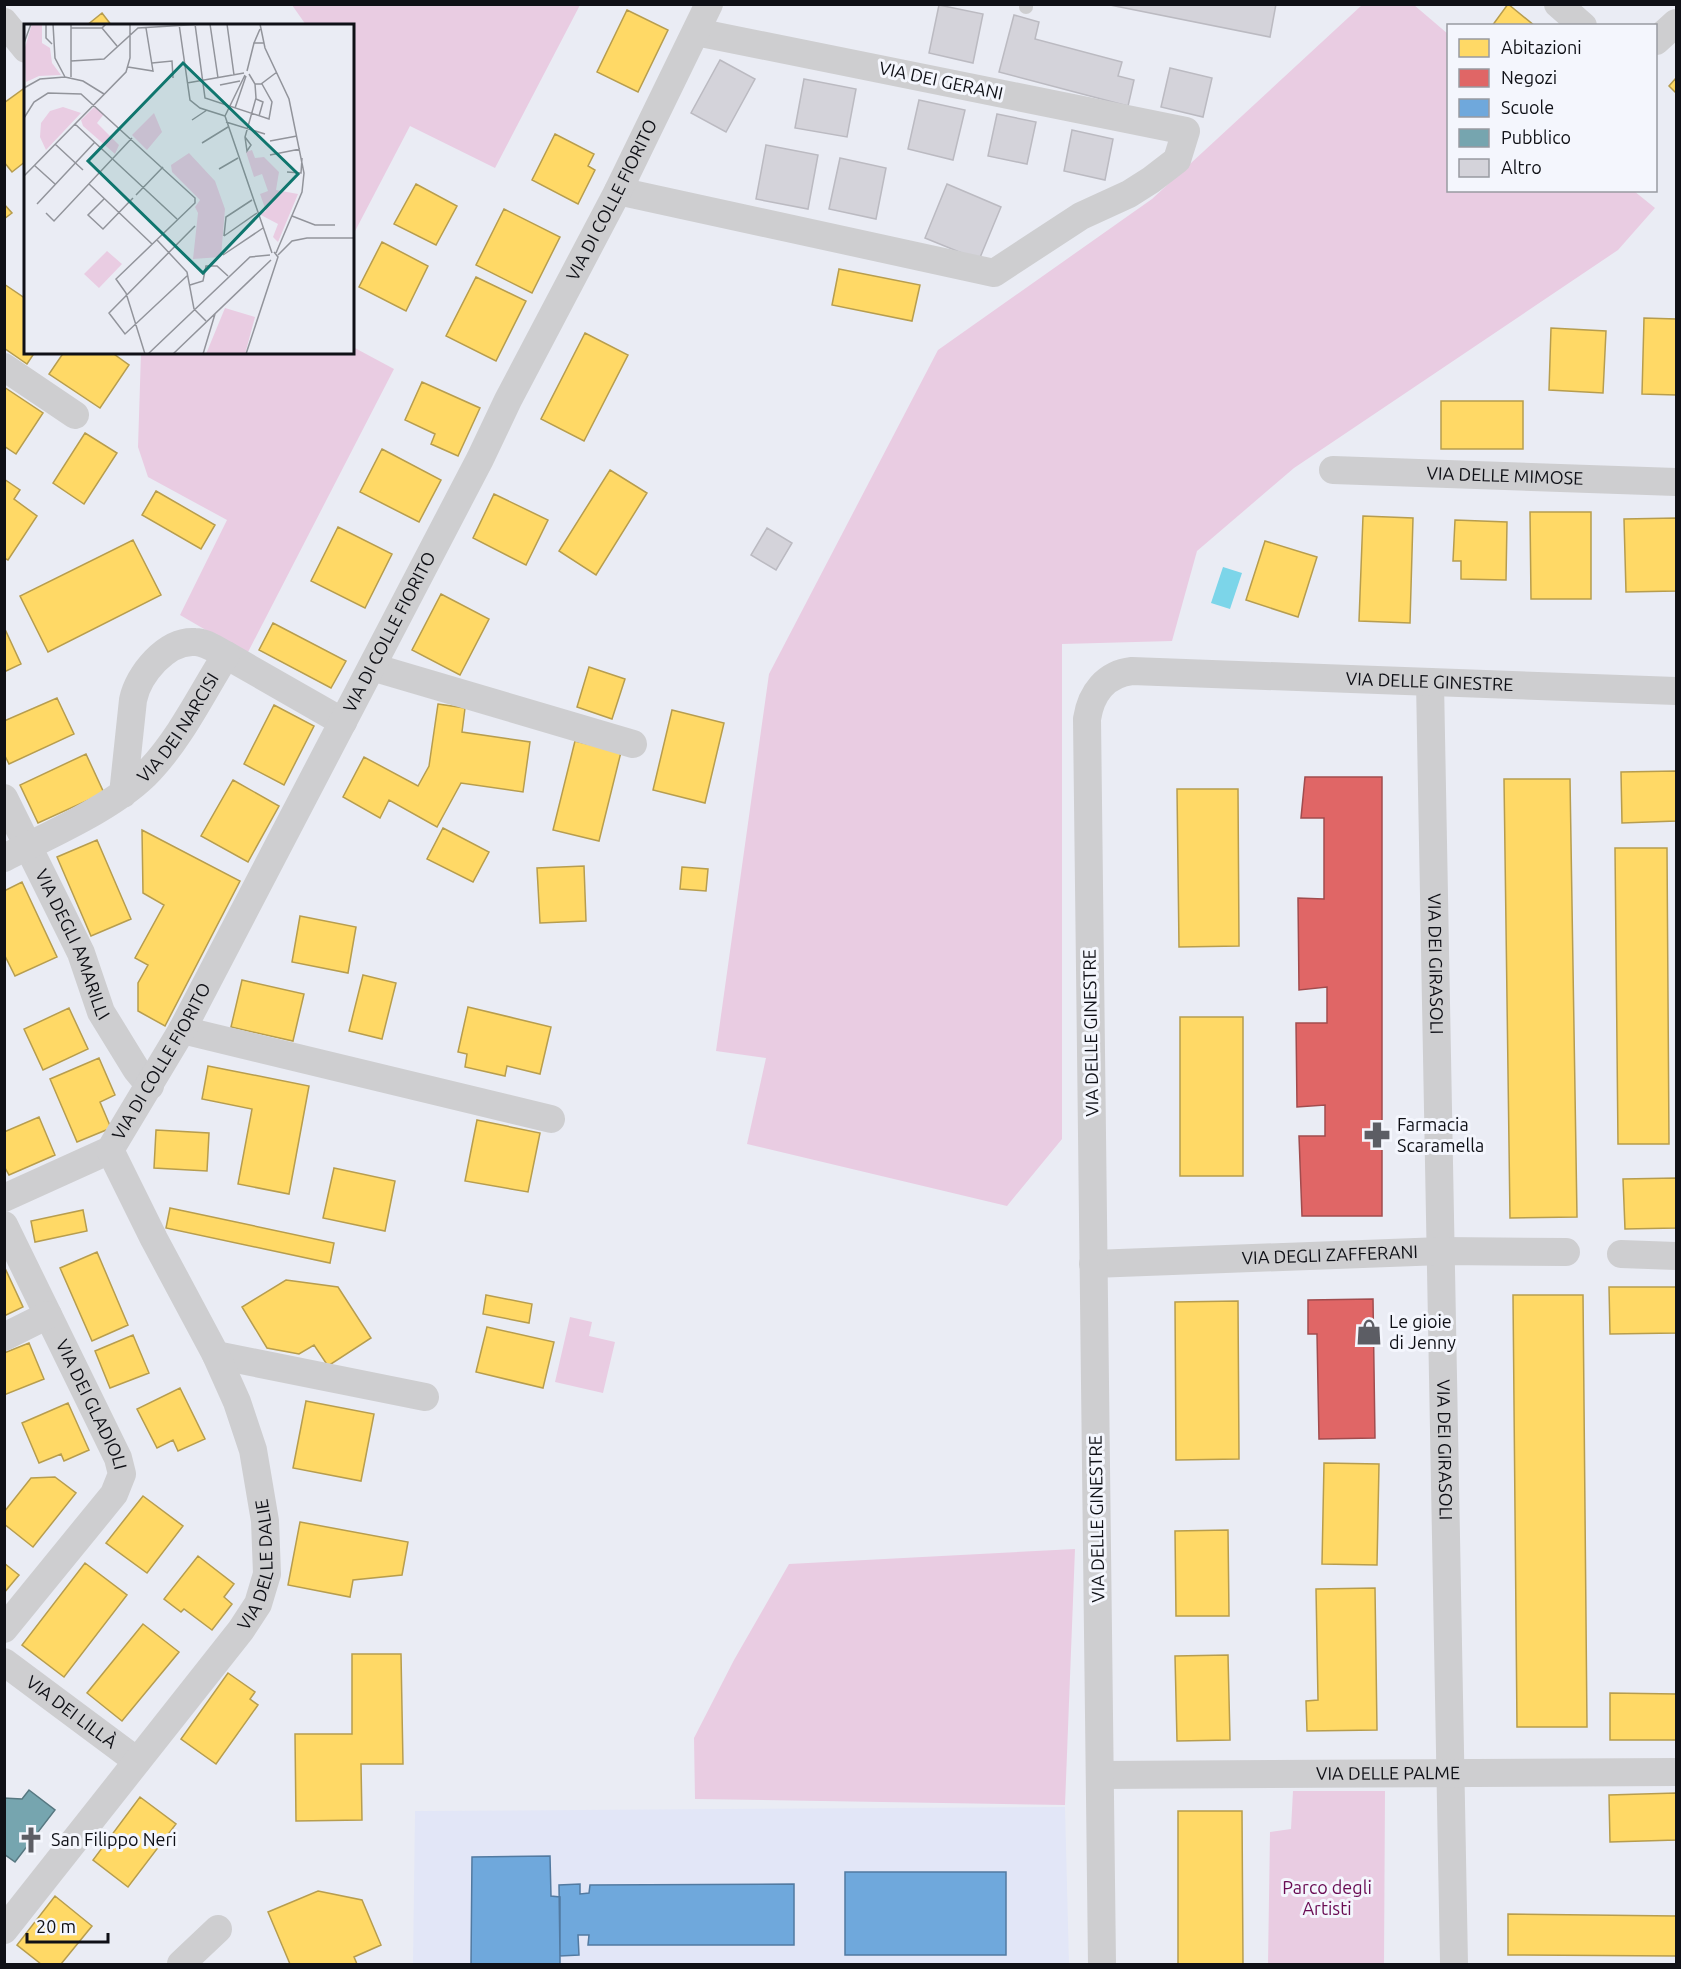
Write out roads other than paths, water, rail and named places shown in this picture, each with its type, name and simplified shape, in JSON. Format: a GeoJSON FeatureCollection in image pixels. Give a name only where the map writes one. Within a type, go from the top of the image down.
{"type":"FeatureCollection","features":[{"type":"Feature","properties":{"kind":"street","name":"VIA DI COLLE FIORITO"},"geometry":{"type":"LineString","coordinates":[[4,1198],[110,1150],[150,1086],[183,1030],[618,191],[709,4]]}},
{"type":"Feature","properties":{"kind":"street"},"geometry":{"type":"LineString","coordinates":[[1557,4],[1581,24]]}},
{"type":"Feature","properties":{"kind":"street"},"geometry":{"type":"LineString","coordinates":[[4,22],[24,47]]}},
{"type":"Feature","properties":{"kind":"street"},"geometry":{"type":"LineString","coordinates":[[1657,40],[1677,22]]}},
{"type":"Feature","properties":{"kind":"street","name":"VIA DEI GERANI"},"geometry":{"type":"LineString","coordinates":[[618,191],[994,273],[1082,216],[1129,194],[1151,180],[1177,160],[1186,131],[696,32]]}},
{"type":"Feature","properties":{"kind":"street"},"geometry":{"type":"LineString","coordinates":[[4,367],[75,415]]}},
{"type":"Feature","properties":{"kind":"street","name":"VIA DELLE MIMOSE"},"geometry":{"type":"LineString","coordinates":[[1333,470],[1677,482]]}},
{"type":"Feature","properties":{"kind":"street","name":"VIA DEI NARCISI"},"geometry":{"type":"LineString","coordinates":[[123,794],[136,686],[145,671],[174,648],[185,643],[204,644],[226,655],[343,722]]}},
{"type":"Feature","properties":{"kind":"street","name":"VIA DEI NARCISI"},"geometry":{"type":"LineString","coordinates":[[16,851],[123,794],[165,752],[226,655]]}},
{"type":"Feature","properties":{"kind":"street"},"geometry":{"type":"LineString","coordinates":[[372,667],[633,744]]}},
{"type":"Feature","properties":{"kind":"street","name":"VIA DELLE GINESTRE"},"geometry":{"type":"LineString","coordinates":[[1102,1965],[1087,718],[1095,694],[1114,676],[1132,671],[1677,691]]}},
{"type":"Feature","properties":{"kind":"street","name":"VIA DEI GIRASOLI"},"geometry":{"type":"LineString","coordinates":[[1431,682],[1454,1965]]}},
{"type":"Feature","properties":{"kind":"street","name":"VIA DEGLI AMARILLI"},"geometry":{"type":"LineString","coordinates":[[4,798],[16,851],[81,953],[100,1012],[136,1069],[150,1086]]}},
{"type":"Feature","properties":{"kind":"street"},"geometry":{"type":"LineString","coordinates":[[183,1030],[551,1119]]}},
{"type":"Feature","properties":{"kind":"street","name":"VIA DELLE DALIE"},"geometry":{"type":"LineString","coordinates":[[4,1930],[247,1622],[258,1604],[265,1582],[265,1521],[255,1457],[237,1402],[216,1355],[110,1150]]}},
{"type":"Feature","properties":{"kind":"street","name":"VIA DEI GLADIOLI"},"geometry":{"type":"LineString","coordinates":[[4,1225],[118,1458],[122,1474],[114,1494],[4,1629]]}},
{"type":"Feature","properties":{"kind":"street","name":"VIA DEGLI ZAFFERANI"},"geometry":{"type":"LineString","coordinates":[[1093,1264],[1442,1251],[1566,1252]]}},
{"type":"Feature","properties":{"kind":"street"},"geometry":{"type":"LineString","coordinates":[[1621,1254],[1677,1256]]}},
{"type":"Feature","properties":{"kind":"street"},"geometry":{"type":"LineString","coordinates":[[4,1336],[48,1315]]}},
{"type":"Feature","properties":{"kind":"street"},"geometry":{"type":"LineString","coordinates":[[216,1355],[425,1397]]}},
{"type":"Feature","properties":{"kind":"street","name":"VIA DEI LILLÀ"},"geometry":{"type":"LineString","coordinates":[[4,1662],[137,1761]]}},
{"type":"Feature","properties":{"kind":"street","name":"VIA DELLE PALME"},"geometry":{"type":"LineString","coordinates":[[1100,1775],[1452,1775],[1677,1772]]}},
{"type":"Feature","properties":{"kind":"street"},"geometry":{"type":"LineString","coordinates":[[181,1965],[218,1929]]}},
{"type":"Feature","properties":{"kind":"water"},"geometry":{"type":"Polygon","coordinates":[[[1223,567],[1242,573],[1230,609],[1211,603],[1223,567]]]}},
{"type":"Feature","properties":{"kind":"place","name":"Farmacia Scaramella"},"geometry":{"type":"Point","coordinates":[1377,1135]}},
{"type":"Feature","properties":{"kind":"place","name":"Le gioie di Jenny"},"geometry":{"type":"Point","coordinates":[1369,1332]}},
{"type":"Feature","properties":{"kind":"place","name":"San Filippo Neri"},"geometry":{"type":"Point","coordinates":[31,1840]}},
{"type":"Feature","properties":{"kind":"park label","name":"Parco degli Artisti"},"geometry":{"type":"Point","coordinates":[1327,1898]}}]}
